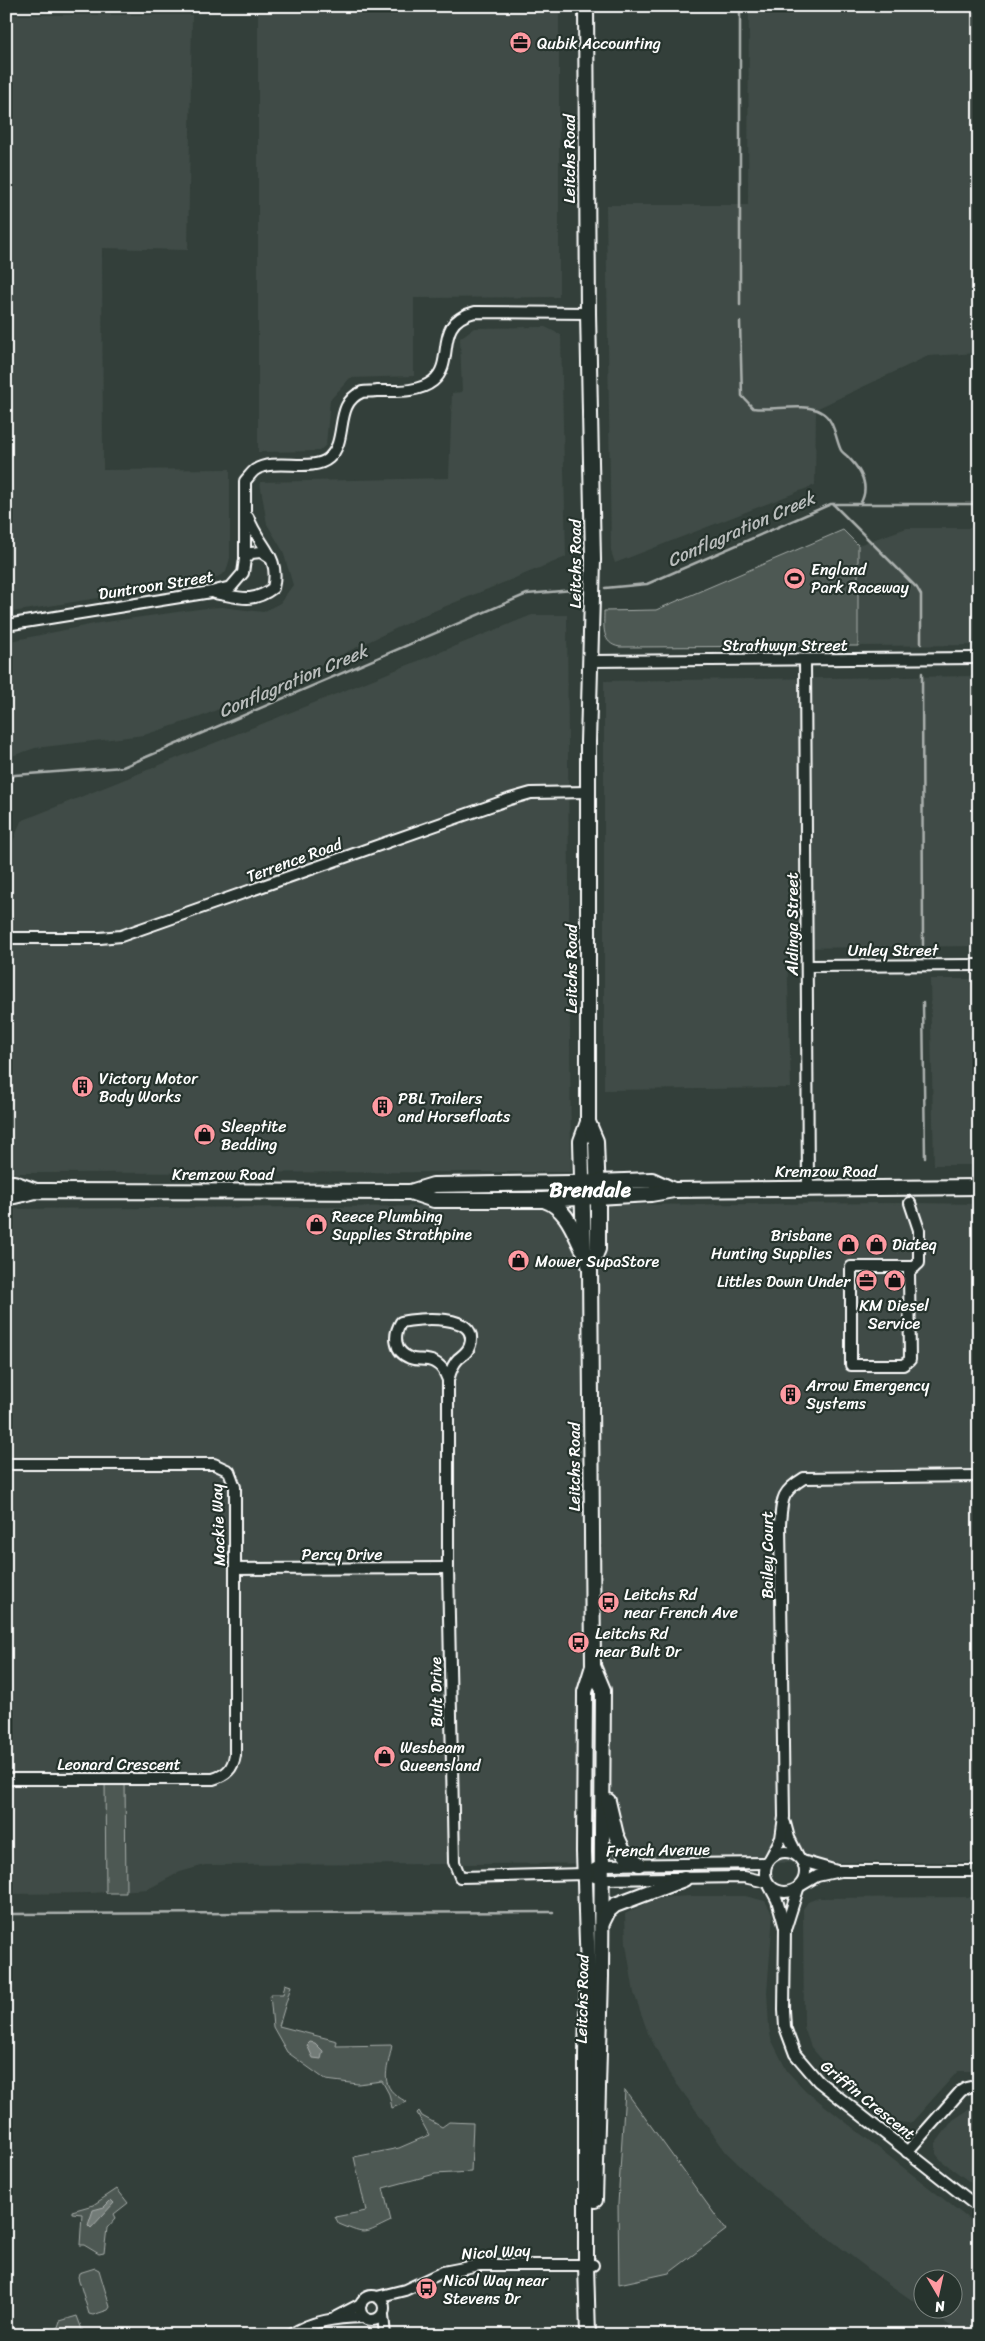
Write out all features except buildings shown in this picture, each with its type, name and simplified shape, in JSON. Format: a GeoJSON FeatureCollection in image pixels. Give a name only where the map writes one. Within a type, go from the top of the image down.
{"type":"FeatureCollection","features":[{"type":"Feature","properties":{"kind":"street","name":"Leitchs Road"},"geometry":{"type":"LineString","coordinates":[[586,6],[588,313],[593,560],[588,792],[588,1122],[581,1141],[584,1250],[590,1268],[594,1666],[585,1692],[589,2335]]}},
{"type":"Feature","properties":{"kind":"street","name":"Duntroon Street"},"geometry":{"type":"LineString","coordinates":[[6,625],[212,592],[231,587],[243,573],[245,559],[245,481],[254,470],[266,466],[319,463],[329,458],[336,449],[342,416],[348,403],[362,392],[412,390],[432,382],[441,372],[446,340],[451,328],[456,320],[465,315],[475,312],[588,313]]}},
{"type":"Feature","properties":{"kind":"street"},"geometry":{"type":"LineString","coordinates":[[212,592],[249,599],[263,596],[273,588],[276,576],[274,560],[252,528],[246,509]]}},
{"type":"Feature","properties":{"kind":"street"},"geometry":{"type":"LineString","coordinates":[[245,559],[251,553],[261,552],[274,560]]}},
{"type":"Feature","properties":{"kind":"street","name":"Strathwyn Street"},"geometry":{"type":"LineString","coordinates":[[591,661],[979,658]]}},
{"type":"Feature","properties":{"kind":"street","name":"Aldinga Street"},"geometry":{"type":"LineString","coordinates":[[804,660],[808,1189]]}},
{"type":"Feature","properties":{"kind":"street","name":"Terrence Road"},"geometry":{"type":"LineString","coordinates":[[6,938],[100,938],[121,936],[520,796],[545,792],[588,792]]}},
{"type":"Feature","properties":{"kind":"street","name":"Unley Street"},"geometry":{"type":"LineString","coordinates":[[807,966],[979,965]]}},
{"type":"Feature","properties":{"kind":"street","name":"Leitchs Road"},"geometry":{"type":"LineString","coordinates":[[588,1122],[596,1141],[598,1196],[598,1249],[590,1268]]}},
{"type":"Feature","properties":{"kind":"street","name":"Kremzow Road"},"geometry":{"type":"LineString","coordinates":[[6,1198],[36,1191],[410,1192],[433,1185],[652,1180],[674,1190]]}},
{"type":"Feature","properties":{"kind":"street","name":"Kremzow Road"},"geometry":{"type":"LineString","coordinates":[[6,1184],[14,1184],[36,1191]]}},
{"type":"Feature","properties":{"kind":"street","name":"Kremzow Road"},"geometry":{"type":"LineString","coordinates":[[410,1192],[434,1200],[542,1200],[651,1194],[674,1190],[979,1188]]}},
{"type":"Feature","properties":{"kind":"street"},"geometry":{"type":"LineString","coordinates":[[542,1200],[553,1203],[566,1216],[584,1250]]}},
{"type":"Feature","properties":{"kind":"street"},"geometry":{"type":"LineString","coordinates":[[910,1203],[919,1230],[919,1263],[915,1267],[909,1272],[910,1360],[903,1365],[851,1365],[851,1267],[915,1267]]}},
{"type":"Feature","properties":{"kind":"street"},"geometry":{"type":"LineString","coordinates":[[412,1319],[455,1320],[465,1325],[470,1331],[471,1342],[467,1353],[452,1368],[448,1380],[444,1369],[435,1362],[425,1359],[411,1359],[402,1354],[396,1343],[395,1331],[401,1322],[412,1319]]}},
{"type":"Feature","properties":{"kind":"street","name":"Bult Drive"},"geometry":{"type":"LineString","coordinates":[[448,1380],[448,1568],[454,1862],[460,1877],[585,1874]]}},
{"type":"Feature","properties":{"kind":"street","name":"Mackie Way"},"geometry":{"type":"LineString","coordinates":[[6,1464],[220,1465],[229,1471],[234,1482],[235,1569],[235,1755],[234,1764],[229,1771]]}},
{"type":"Feature","properties":{"kind":"street","name":"Bailey Court"},"geometry":{"type":"LineString","coordinates":[[769,1860],[781,1838],[784,1817],[780,1524],[782,1504],[789,1488],[804,1478],[979,1476]]}},
{"type":"Feature","properties":{"kind":"street","name":"Percy Drive"},"geometry":{"type":"LineString","coordinates":[[235,1569],[448,1568]]}},
{"type":"Feature","properties":{"kind":"street","name":"Leitchs Road"},"geometry":{"type":"LineString","coordinates":[[589,2265],[602,1879],[603,1690],[594,1666]]}},
{"type":"Feature","properties":{"kind":"street"},"geometry":{"type":"LineString","coordinates":[[602,1748],[609,1810],[616,1835],[625,1854],[639,1864]]}},
{"type":"Feature","properties":{"kind":"street","name":"Leonard Crescent"},"geometry":{"type":"LineString","coordinates":[[6,1780],[206,1780],[220,1777],[229,1771]]}},
{"type":"Feature","properties":{"kind":"street","name":"Bailey Court"},"geometry":{"type":"LineString","coordinates":[[784,1817],[789,1838],[800,1859]]}},
{"type":"Feature","properties":{"kind":"street"},"geometry":{"type":"LineString","coordinates":[[840,1871],[800,1859],[793,1853],[781,1852],[769,1860],[764,1875],[768,1884],[782,1893],[799,1888],[817,1876],[840,1871],[979,1871]]}},
{"type":"Feature","properties":{"kind":"street"},"geometry":{"type":"LineString","coordinates":[[799,1888],[806,1874],[800,1859]]}},
{"type":"Feature","properties":{"kind":"street","name":"French Avenue"},"geometry":{"type":"LineString","coordinates":[[585,1874],[602,1865],[769,1860]]}},
{"type":"Feature","properties":{"kind":"street","name":"French Avenue"},"geometry":{"type":"LineString","coordinates":[[585,1874],[602,1879],[744,1877],[768,1884]]}},
{"type":"Feature","properties":{"kind":"street"},"geometry":{"type":"LineString","coordinates":[[601,1924],[608,1911],[615,1905],[684,1879]]}},
{"type":"Feature","properties":{"kind":"street","name":"Griffin Crescent"},"geometry":{"type":"LineString","coordinates":[[768,1884],[777,1900],[785,1928],[785,2027],[794,2054],[818,2081],[979,2208]]}},
{"type":"Feature","properties":{"kind":"street","name":"Griffin Crescent"},"geometry":{"type":"LineString","coordinates":[[785,1928],[799,1888]]}},
{"type":"Feature","properties":{"kind":"street"},"geometry":{"type":"LineString","coordinates":[[907,2152],[961,2091],[971,2086],[979,2085]]}},
{"type":"Feature","properties":{"kind":"street","name":"Nicol Way"},"geometry":{"type":"LineString","coordinates":[[377,2297],[405,2290],[442,2272],[479,2265],[589,2265]]}},
{"type":"Feature","properties":{"kind":"street","name":"Nicol Way"},"geometry":{"type":"LineString","coordinates":[[384,2312],[405,2290]]}},
{"type":"Feature","properties":{"kind":"street"},"geometry":{"type":"LineString","coordinates":[[290,2335],[303,2328],[333,2319],[361,2304],[369,2296],[377,2297],[383,2302],[384,2335]]}},
{"type":"Feature","properties":{"kind":"street"},"geometry":{"type":"LineString","coordinates":[[361,2304],[360,2311],[384,2335]]}},
{"type":"Feature","properties":{"kind":"street"},"geometry":{"type":"LineString","coordinates":[[333,2319],[377,2320],[384,2312]]}},
{"type":"Feature","properties":{"kind":"shaded area"},"geometry":{"type":"Polygon","coordinates":[[[258,6],[559,6],[559,297],[414,298],[414,376],[350,378],[330,400],[326,445],[319,451],[258,452],[258,6]]]}},
{"type":"Feature","properties":{"kind":"shaded area"},"geometry":{"type":"Polygon","coordinates":[[[749,6],[979,6],[979,353],[928,356],[816,409],[815,485],[615,563],[611,551],[606,205],[748,205],[749,6]]]}},
{"type":"Feature","properties":{"kind":"shaded area"},"geometry":{"type":"Polygon","coordinates":[[[6,15],[192,15],[188,250],[102,248],[103,470],[230,469],[230,558],[226,572],[214,579],[6,613],[6,15]]]}},
{"type":"Feature","properties":{"kind":"shaded area"},"geometry":{"type":"Polygon","coordinates":[[[545,327],[561,335],[566,557],[424,615],[299,675],[200,717],[144,735],[35,748],[6,758],[6,642],[99,623],[206,608],[222,607],[263,612],[280,603],[293,585],[283,551],[267,524],[260,482],[449,478],[452,393],[462,392],[460,338],[474,328],[545,327]]]}},
{"type":"Feature","properties":{"kind":"shaded area"},"geometry":{"type":"Polygon","coordinates":[[[907,528],[979,528],[979,645],[858,646],[858,545],[907,528]]]}},
{"type":"Feature","properties":{"kind":"shaded area","name":"England Park Raceway"},"geometry":{"type":"Polygon","coordinates":[[[843,530],[858,545],[858,646],[620,647],[609,642],[605,634],[604,611],[656,610],[843,530]]]}},
{"type":"Feature","properties":{"kind":"shaded area"},"geometry":{"type":"Polygon","coordinates":[[[532,615],[567,615],[571,1172],[6,1173],[6,860],[21,821],[532,615]]]}},
{"type":"Feature","properties":{"kind":"shaded area"},"geometry":{"type":"Polygon","coordinates":[[[979,676],[979,946],[787,948],[791,1088],[604,1090],[604,681],[979,676]]]}},
{"type":"Feature","properties":{"kind":"shaded area"},"geometry":{"type":"Polygon","coordinates":[[[930,979],[979,979],[979,1165],[934,1165],[930,979]]]}},
{"type":"Feature","properties":{"kind":"shaded area"},"geometry":{"type":"Polygon","coordinates":[[[979,1204],[979,1862],[205,1865],[180,1872],[148,1889],[91,1893],[6,1894],[6,1209],[979,1204]]]}},
{"type":"Feature","properties":{"kind":"shaded area"},"geometry":{"type":"Polygon","coordinates":[[[105,1779],[125,1779],[126,1893],[106,1893],[105,1779]]]}},
{"type":"Feature","properties":{"kind":"shaded area"},"geometry":{"type":"Polygon","coordinates":[[[745,1896],[765,1901],[773,1915],[767,1992],[771,2039],[787,2071],[806,2091],[979,2227],[979,2335],[959,2335],[955,2329],[938,2318],[962,2318],[962,2268],[912,2268],[912,2300],[880,2278],[760,2185],[726,2152],[669,2073],[648,2033],[634,1993],[626,1944],[625,1914],[657,1898],[745,1896]]]}},
{"type":"Feature","properties":{"kind":"shaded area"},"geometry":{"type":"Polygon","coordinates":[[[979,1897],[979,2071],[958,2071],[913,2121],[909,2123],[898,2122],[823,2061],[811,2047],[804,2027],[803,1909],[808,1902],[818,1898],[979,1897]]]}},
{"type":"Feature","properties":{"kind":"shaded area"},"geometry":{"type":"Polygon","coordinates":[[[285,1984],[291,1986],[279,2026],[337,2041],[336,2046],[392,2045],[386,2078],[391,2091],[407,2102],[392,2108],[389,2094],[382,2081],[358,2084],[326,2080],[287,2052],[273,2027],[270,1994],[283,1994],[285,1984]]]}},
{"type":"Feature","properties":{"kind":"shaded area"},"geometry":{"type":"Polygon","coordinates":[[[310,2042],[315,2043],[323,2051],[321,2059],[313,2058],[307,2045],[310,2042]]]}},
{"type":"Feature","properties":{"kind":"shaded area"},"geometry":{"type":"Polygon","coordinates":[[[625,2090],[726,2230],[669,2273],[619,2284],[618,2204],[625,2090]]]}},
{"type":"Feature","properties":{"kind":"shaded area"},"geometry":{"type":"Polygon","coordinates":[[[979,2103],[979,2189],[942,2161],[936,2154],[936,2143],[953,2120],[979,2103]]]}},
{"type":"Feature","properties":{"kind":"shaded area"},"geometry":{"type":"Polygon","coordinates":[[[419,2111],[422,2116],[442,2127],[449,2122],[473,2123],[471,2172],[435,2174],[383,2188],[391,2221],[370,2231],[361,2232],[339,2224],[335,2217],[366,2211],[354,2157],[399,2148],[429,2135],[417,2113],[419,2111]]]}},
{"type":"Feature","properties":{"kind":"shaded area"},"geometry":{"type":"Polygon","coordinates":[[[117,2189],[128,2203],[114,2214],[116,2218],[107,2228],[104,2253],[99,2254],[84,2245],[80,2245],[82,2214],[72,2213],[72,2211],[93,2205],[117,2189]]]}},
{"type":"Feature","properties":{"kind":"shaded area"},"geometry":{"type":"Polygon","coordinates":[[[111,2200],[114,2203],[91,2228],[88,2225],[93,2210],[104,2207],[111,2200]]]}},
{"type":"Feature","properties":{"kind":"shaded area"},"geometry":{"type":"Polygon","coordinates":[[[95,2268],[99,2270],[110,2307],[108,2310],[93,2315],[89,2314],[78,2277],[79,2273],[95,2268]]]}},
{"type":"Feature","properties":{"kind":"shaded area"},"geometry":{"type":"Polygon","coordinates":[[[77,2316],[84,2335],[54,2335],[52,2330],[58,2327],[60,2321],[77,2316]]]}},
{"type":"Feature","properties":{"kind":"waterway"},"geometry":{"type":"LineString","coordinates":[[740,6],[740,305]]}},
{"type":"Feature","properties":{"kind":"waterway"},"geometry":{"type":"LineString","coordinates":[[740,322],[742,396],[753,408],[797,407],[814,409],[825,415],[831,423],[841,451],[857,467],[863,479],[865,491],[860,504]]}},
{"type":"Feature","properties":{"kind":"waterway","name":"Conflagration Creek"},"geometry":{"type":"LineString","coordinates":[[605,588],[647,584],[831,504],[979,504]]}},
{"type":"Feature","properties":{"kind":"waterway"},"geometry":{"type":"LineString","coordinates":[[833,504],[917,588],[921,595],[921,644]]}},
{"type":"Feature","properties":{"kind":"waterway","name":"Conflagration Creek"},"geometry":{"type":"LineString","coordinates":[[6,779],[15,775],[123,767],[527,594],[584,589]]}},
{"type":"Feature","properties":{"kind":"waterway"},"geometry":{"type":"LineString","coordinates":[[922,673],[923,945]]}},
{"type":"Feature","properties":{"kind":"waterway"},"geometry":{"type":"LineString","coordinates":[[923,1002],[925,1158]]}},
{"type":"Feature","properties":{"kind":"waterway"},"geometry":{"type":"LineString","coordinates":[[6,1914],[553,1912]]}},
{"type":"Feature","properties":{"kind":"place","name":"Qubik Accounting"},"geometry":{"type":"Point","coordinates":[521,43]}},
{"type":"Feature","properties":{"kind":"place","name":"England Park Raceway"},"geometry":{"type":"Point","coordinates":[795,578]}},
{"type":"Feature","properties":{"kind":"place","name":"Victory Motor Body Works"},"geometry":{"type":"Point","coordinates":[83,1087]}},
{"type":"Feature","properties":{"kind":"place","name":"PBL Trailers and Horsefloats"},"geometry":{"type":"Point","coordinates":[382,1107]}},
{"type":"Feature","properties":{"kind":"place","name":"Sleeptite Bedding"},"geometry":{"type":"Point","coordinates":[205,1135]}},
{"type":"Feature","properties":{"kind":"place","name":"Reece Plumbing Supplies Strathpine"},"geometry":{"type":"Point","coordinates":[316,1225]}},
{"type":"Feature","properties":{"kind":"place","name":"Brisbane Hunting Supplies"},"geometry":{"type":"Point","coordinates":[848,1244]}},
{"type":"Feature","properties":{"kind":"place","name":"Diateq"},"geometry":{"type":"Point","coordinates":[876,1244]}},
{"type":"Feature","properties":{"kind":"place","name":"Mower SupaStore"},"geometry":{"type":"Point","coordinates":[519,1261]}},
{"type":"Feature","properties":{"kind":"place","name":"Littles Down Under"},"geometry":{"type":"Point","coordinates":[866,1281]}},
{"type":"Feature","properties":{"kind":"place","name":"KM Diesel Service"},"geometry":{"type":"Point","coordinates":[894,1281]}},
{"type":"Feature","properties":{"kind":"place","name":"Arrow Emergency Systems"},"geometry":{"type":"Point","coordinates":[790,1394]}},
{"type":"Feature","properties":{"kind":"place","name":"Leitchs Rd near French Ave"},"geometry":{"type":"Point","coordinates":[608,1603]}},
{"type":"Feature","properties":{"kind":"place","name":"Leitchs Rd near Bult Dr"},"geometry":{"type":"Point","coordinates":[579,1642]}},
{"type":"Feature","properties":{"kind":"place","name":"Wesbeam Queensland"},"geometry":{"type":"Point","coordinates":[384,1756]}},
{"type":"Feature","properties":{"kind":"place","name":"Nicol Way near Stevens Dr"},"geometry":{"type":"Point","coordinates":[427,2289]}},
{"type":"Feature","properties":{"kind":"district","name":"Brendale"},"geometry":{"type":"Point","coordinates":[590,1190]}}]}
